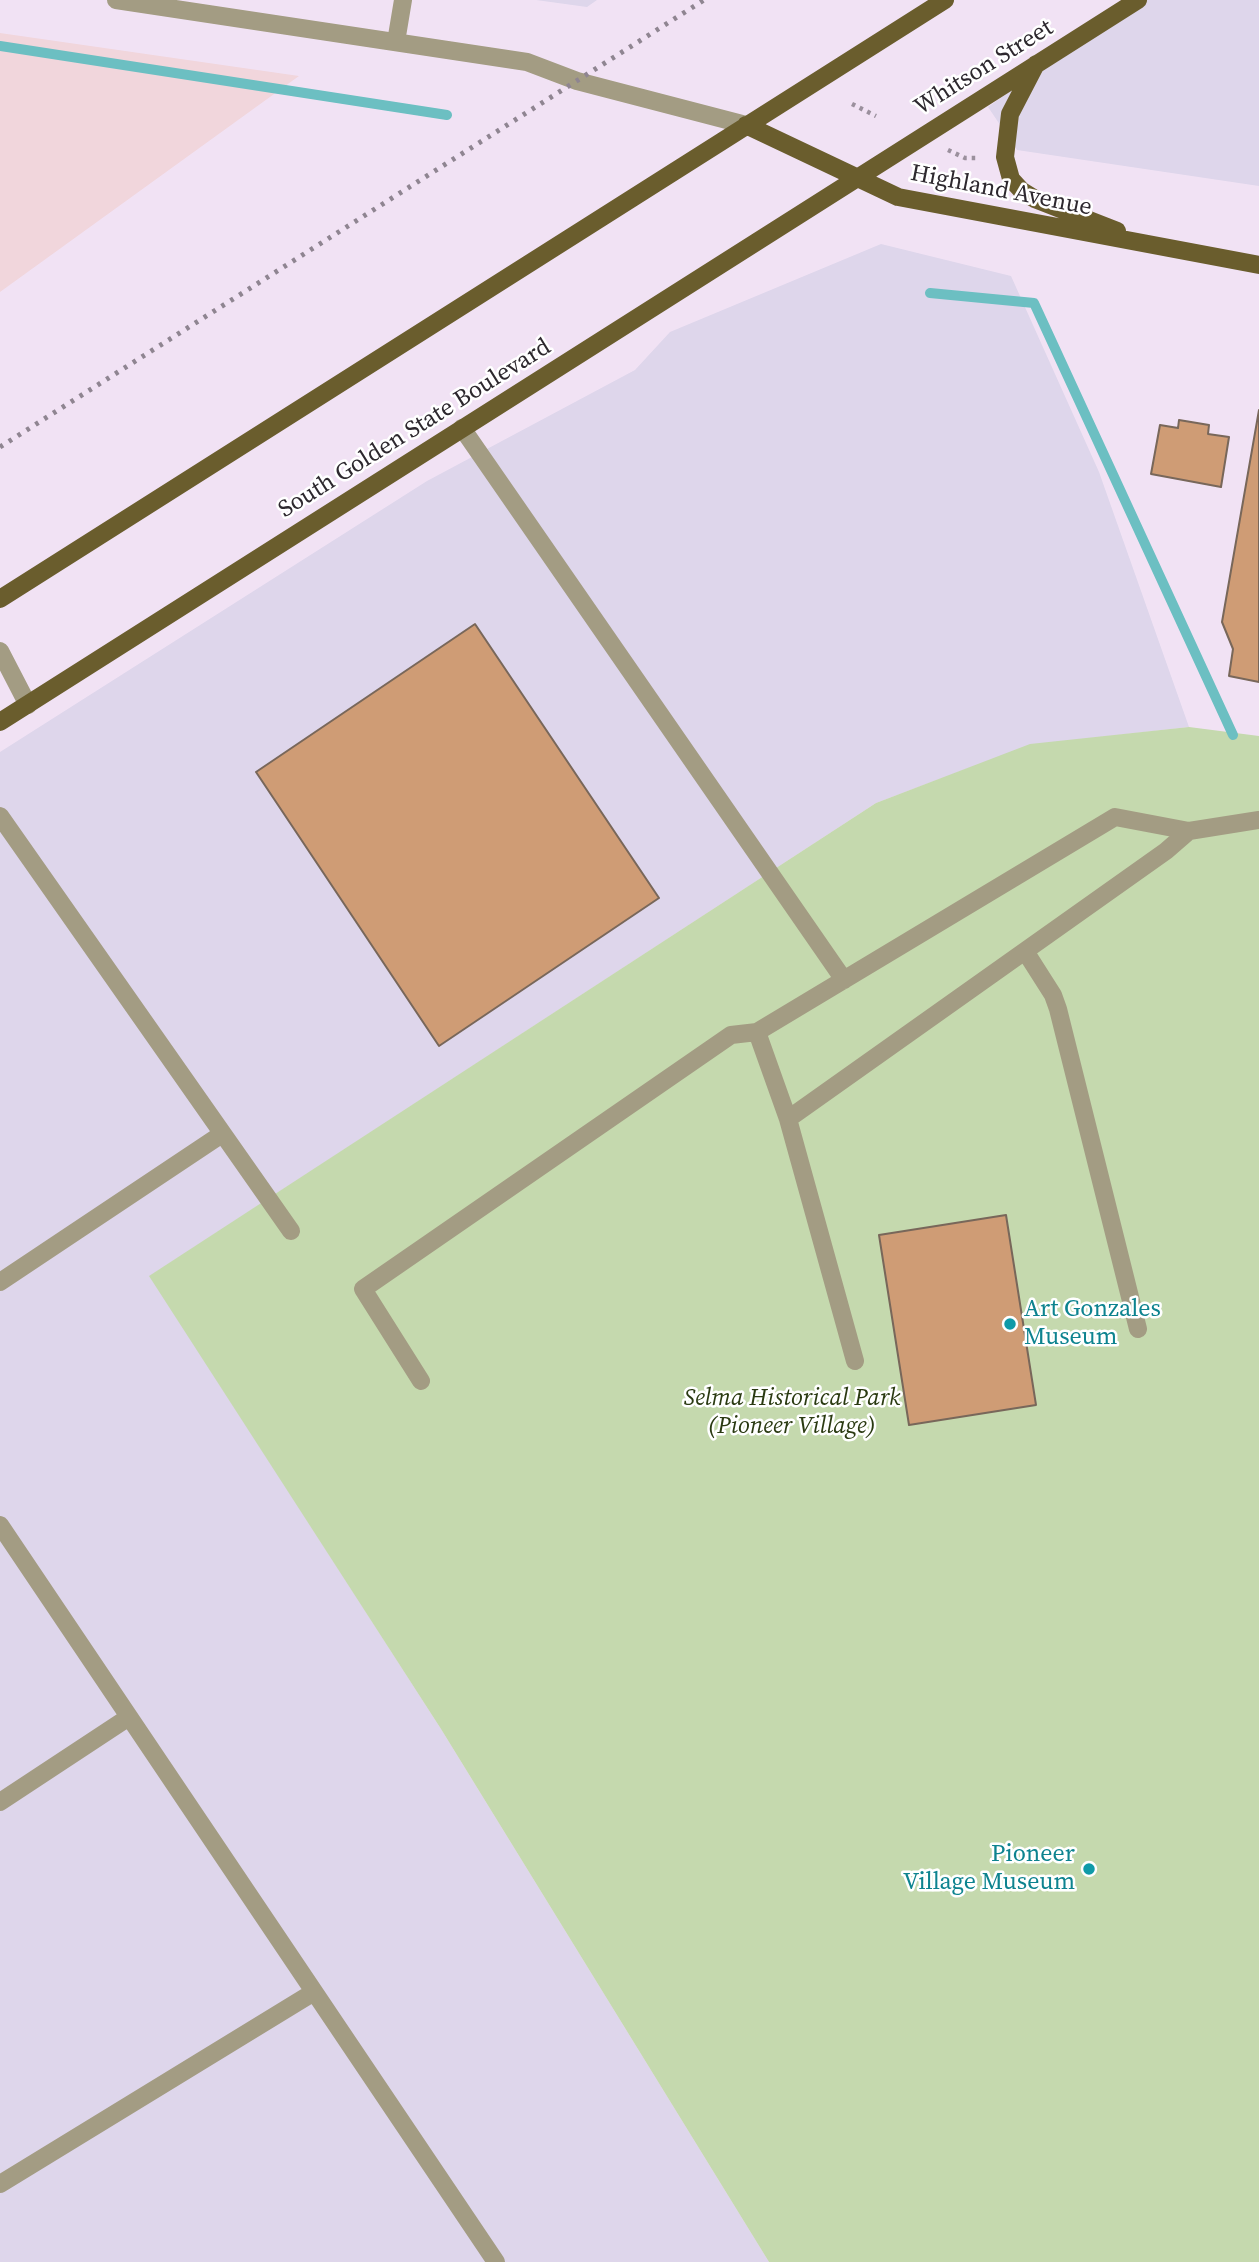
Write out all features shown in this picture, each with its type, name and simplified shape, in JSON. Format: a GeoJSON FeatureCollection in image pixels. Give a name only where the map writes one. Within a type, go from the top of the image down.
{"type":"FeatureCollection","features":[{"type":"Feature","properties":{"kind":"main road"},"geometry":{"type":"LineString","coordinates":[[0,599],[945,0]]}},
{"type":"Feature","properties":{"kind":"main road","name":"Whitson Street"},"geometry":{"type":"LineString","coordinates":[[856,178],[1138,0]]}},
{"type":"Feature","properties":{"kind":"main road"},"geometry":{"type":"LineString","coordinates":[[1036,64],[1010,114],[1005,157],[1011,179],[1022,191],[1035,199],[1163,248]]}},
{"type":"Feature","properties":{"kind":"main road","name":"Highland Avenue"},"geometry":{"type":"LineString","coordinates":[[746,125],[898,197],[1259,265]]}},
{"type":"Feature","properties":{"kind":"main road","name":"South Golden State Boulevard"},"geometry":{"type":"LineString","coordinates":[[0,722],[856,178]]}},
{"type":"Feature","properties":{"kind":"street"},"geometry":{"type":"LineString","coordinates":[[116,0],[527,62],[577,81],[746,125]]}},
{"type":"Feature","properties":{"kind":"street"},"geometry":{"type":"LineString","coordinates":[[396,42],[403,0]]}},
{"type":"Feature","properties":{"kind":"street"},"geometry":{"type":"LineString","coordinates":[[462,428],[844,980]]}},
{"type":"Feature","properties":{"kind":"street"},"geometry":{"type":"LineString","coordinates":[[0,651],[28,705]]}},
{"type":"Feature","properties":{"kind":"street"},"geometry":{"type":"LineString","coordinates":[[0,816],[291,1231]]}},
{"type":"Feature","properties":{"kind":"street"},"geometry":{"type":"LineString","coordinates":[[421,1381],[363,1289],[731,1035],[757,1032],[1115,817],[1189,831],[1259,820]]}},
{"type":"Feature","properties":{"kind":"street"},"geometry":{"type":"LineString","coordinates":[[788,1119],[1166,851],[1189,831]]}},
{"type":"Feature","properties":{"kind":"street"},"geometry":{"type":"LineString","coordinates":[[1025,951],[1053,995],[1058,1009],[1138,1329]]}},
{"type":"Feature","properties":{"kind":"street"},"geometry":{"type":"LineString","coordinates":[[757,1032],[788,1119],[855,1361]]}},
{"type":"Feature","properties":{"kind":"street"},"geometry":{"type":"LineString","coordinates":[[0,1282],[222,1134]]}},
{"type":"Feature","properties":{"kind":"street"},"geometry":{"type":"LineString","coordinates":[[0,1525],[495,2262]]}},
{"type":"Feature","properties":{"kind":"street"},"geometry":{"type":"LineString","coordinates":[[0,1802],[129,1717]]}},
{"type":"Feature","properties":{"kind":"street"},"geometry":{"type":"LineString","coordinates":[[0,2184],[314,1992]]}},
{"type":"Feature","properties":{"kind":"path"},"geometry":{"type":"LineString","coordinates":[[852,104],[876,116]]}},
{"type":"Feature","properties":{"kind":"path"},"geometry":{"type":"LineString","coordinates":[[946,149],[965,158],[984,158]]}},
{"type":"Feature","properties":{"kind":"shaded area"},"geometry":{"type":"Polygon","coordinates":[[[536,0],[597,0],[587,7],[536,0]]]}},
{"type":"Feature","properties":{"kind":"shaded area"},"geometry":{"type":"Polygon","coordinates":[[[1139,0],[1259,0],[1259,186],[1017,150],[988,107],[1139,0]]]}},
{"type":"Feature","properties":{"kind":"shaded area"},"geometry":{"type":"Polygon","coordinates":[[[0,33],[299,76],[0,292],[0,33]]]}},
{"type":"Feature","properties":{"kind":"shaded area"},"geometry":{"type":"Polygon","coordinates":[[[881,244],[1011,276],[1099,472],[1189,727],[1030,745],[876,803],[150,1276],[441,1729],[769,2262],[0,2262],[0,752],[427,481],[635,370],[670,332],[881,244]]]}},
{"type":"Feature","properties":{"kind":"green space","name":"Selma Historical Park (Pioneer Village)"},"geometry":{"type":"Polygon","coordinates":[[[1189,727],[1259,736],[1259,2262],[769,2262],[441,1729],[149,1276],[876,803],[1030,744],[1189,727]]]}},
{"type":"Feature","properties":{"kind":"building"},"geometry":{"type":"Polygon","coordinates":[[[1259,410],[1259,682],[1229,676],[1233,649],[1222,622],[1259,410]]]}},
{"type":"Feature","properties":{"kind":"building"},"geometry":{"type":"Polygon","coordinates":[[[1179,420],[1209,425],[1208,434],[1229,437],[1221,487],[1151,474],[1160,425],[1178,428],[1179,420]]]}},
{"type":"Feature","properties":{"kind":"building"},"geometry":{"type":"Polygon","coordinates":[[[475,624],[659,898],[439,1046],[256,772],[475,624]]]}},
{"type":"Feature","properties":{"kind":"building"},"geometry":{"type":"Polygon","coordinates":[[[1006,1215],[1036,1405],[909,1425],[879,1235],[1006,1215]]]}},
{"type":"Feature","properties":{"kind":"waterway"},"geometry":{"type":"LineString","coordinates":[[0,46],[447,115]]}},
{"type":"Feature","properties":{"kind":"waterway"},"geometry":{"type":"LineString","coordinates":[[930,293],[1034,303],[1233,735]]}},
{"type":"Feature","properties":{"kind":"railway"},"geometry":{"type":"LineString","coordinates":[[0,447],[704,0]]}},
{"type":"Feature","properties":{"kind":"place","name":"Art Gonzales Museum"},"geometry":{"type":"Point","coordinates":[1010,1324]}},
{"type":"Feature","properties":{"kind":"place","name":"Pioneer Village Museum"},"geometry":{"type":"Point","coordinates":[1089,1869]}}]}
